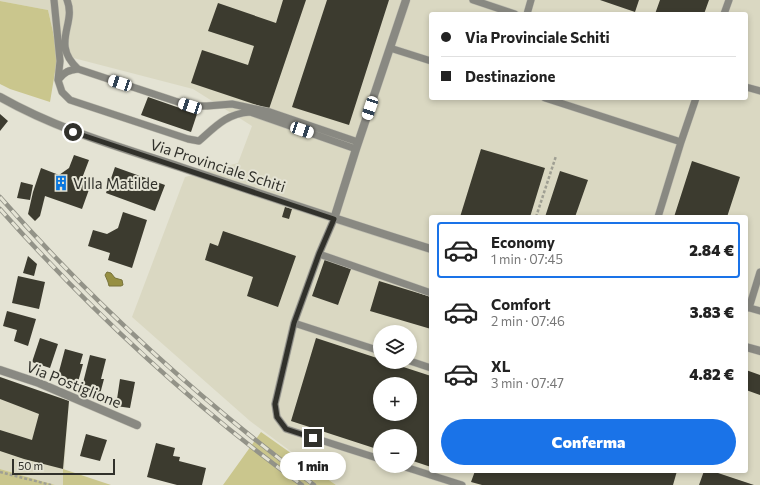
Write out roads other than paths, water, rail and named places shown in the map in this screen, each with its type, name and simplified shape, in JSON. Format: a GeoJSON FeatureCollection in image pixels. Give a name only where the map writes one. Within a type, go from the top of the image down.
{"type":"FeatureCollection","features":[{"type":"Feature","properties":{"kind":"street"},"geometry":{"type":"LineString","coordinates":[[334,219],[357,145],[406,0]]}},
{"type":"Feature","properties":{"kind":"street","name":"Via Provinciale Schiti"},"geometry":{"type":"LineString","coordinates":[[0,97],[25,111],[73,132],[334,219],[429,248]]}},
{"type":"Feature","properties":{"kind":"street"},"geometry":{"type":"LineString","coordinates":[[748,348],[760,351]]}},
{"type":"Feature","properties":{"kind":"street","name":"Via Postiglione"},"geometry":{"type":"LineString","coordinates":[[0,370],[39,383],[138,425]]}},
{"type":"Feature","properties":{"kind":"lane"},"geometry":{"type":"LineString","coordinates":[[54,0],[60,61],[58,80],[62,92],[70,100],[188,139],[200,141],[221,122],[237,113],[250,112],[357,145]]}},
{"type":"Feature","properties":{"kind":"lane"},"geometry":{"type":"LineString","coordinates":[[67,0],[70,8],[65,36],[66,52],[72,63],[78,69]]}},
{"type":"Feature","properties":{"kind":"lane"},"geometry":{"type":"LineString","coordinates":[[474,0],[510,12]]}},
{"type":"Feature","properties":{"kind":"lane"},"geometry":{"type":"LineString","coordinates":[[528,12],[531,0]]}},
{"type":"Feature","properties":{"kind":"lane"},"geometry":{"type":"LineString","coordinates":[[725,12],[729,0]]}},
{"type":"Feature","properties":{"kind":"lane"},"geometry":{"type":"LineString","coordinates":[[390,48],[429,60]]}},
{"type":"Feature","properties":{"kind":"lane"},"geometry":{"type":"LineString","coordinates":[[58,80],[64,73],[70,70],[78,69],[190,106],[232,104],[270,112],[357,145]]}},
{"type":"Feature","properties":{"kind":"lane"},"geometry":{"type":"LineString","coordinates":[[748,88],[760,91]]}},
{"type":"Feature","properties":{"kind":"lane"},"geometry":{"type":"LineString","coordinates":[[551,100],[681,142]]}},
{"type":"Feature","properties":{"kind":"lane"},"geometry":{"type":"LineString","coordinates":[[659,215],[695,100]]}},
{"type":"Feature","properties":{"kind":"lane"},"geometry":{"type":"LineString","coordinates":[[334,219],[319,254],[294,323],[275,404],[277,417],[286,429],[373,457]]}},
{"type":"Feature","properties":{"kind":"lane"},"geometry":{"type":"LineString","coordinates":[[319,254],[429,292]]}},
{"type":"Feature","properties":{"kind":"lane"},"geometry":{"type":"LineString","coordinates":[[748,305],[760,272]]}},
{"type":"Feature","properties":{"kind":"lane"},"geometry":{"type":"LineString","coordinates":[[748,308],[760,310]]}},
{"type":"Feature","properties":{"kind":"lane"},"geometry":{"type":"LineString","coordinates":[[294,323],[373,349]]}},
{"type":"Feature","properties":{"kind":"lane"},"geometry":{"type":"LineString","coordinates":[[417,363],[429,367]]}},
{"type":"Feature","properties":{"kind":"lane"},"geometry":{"type":"LineString","coordinates":[[417,471],[462,485]]}},
{"type":"Feature","properties":{"kind":"railway"},"geometry":{"type":"LineString","coordinates":[[0,197],[36,237],[111,313],[189,385],[272,453],[314,485]]}},
{"type":"Feature","properties":{"kind":"railway"},"geometry":{"type":"LineString","coordinates":[[0,209],[69,283],[144,355],[221,423],[302,485]]}},
{"type":"Feature","properties":{"kind":"place","name":"Villa Matilde"},"geometry":{"type":"Point","coordinates":[61,183]}}]}
